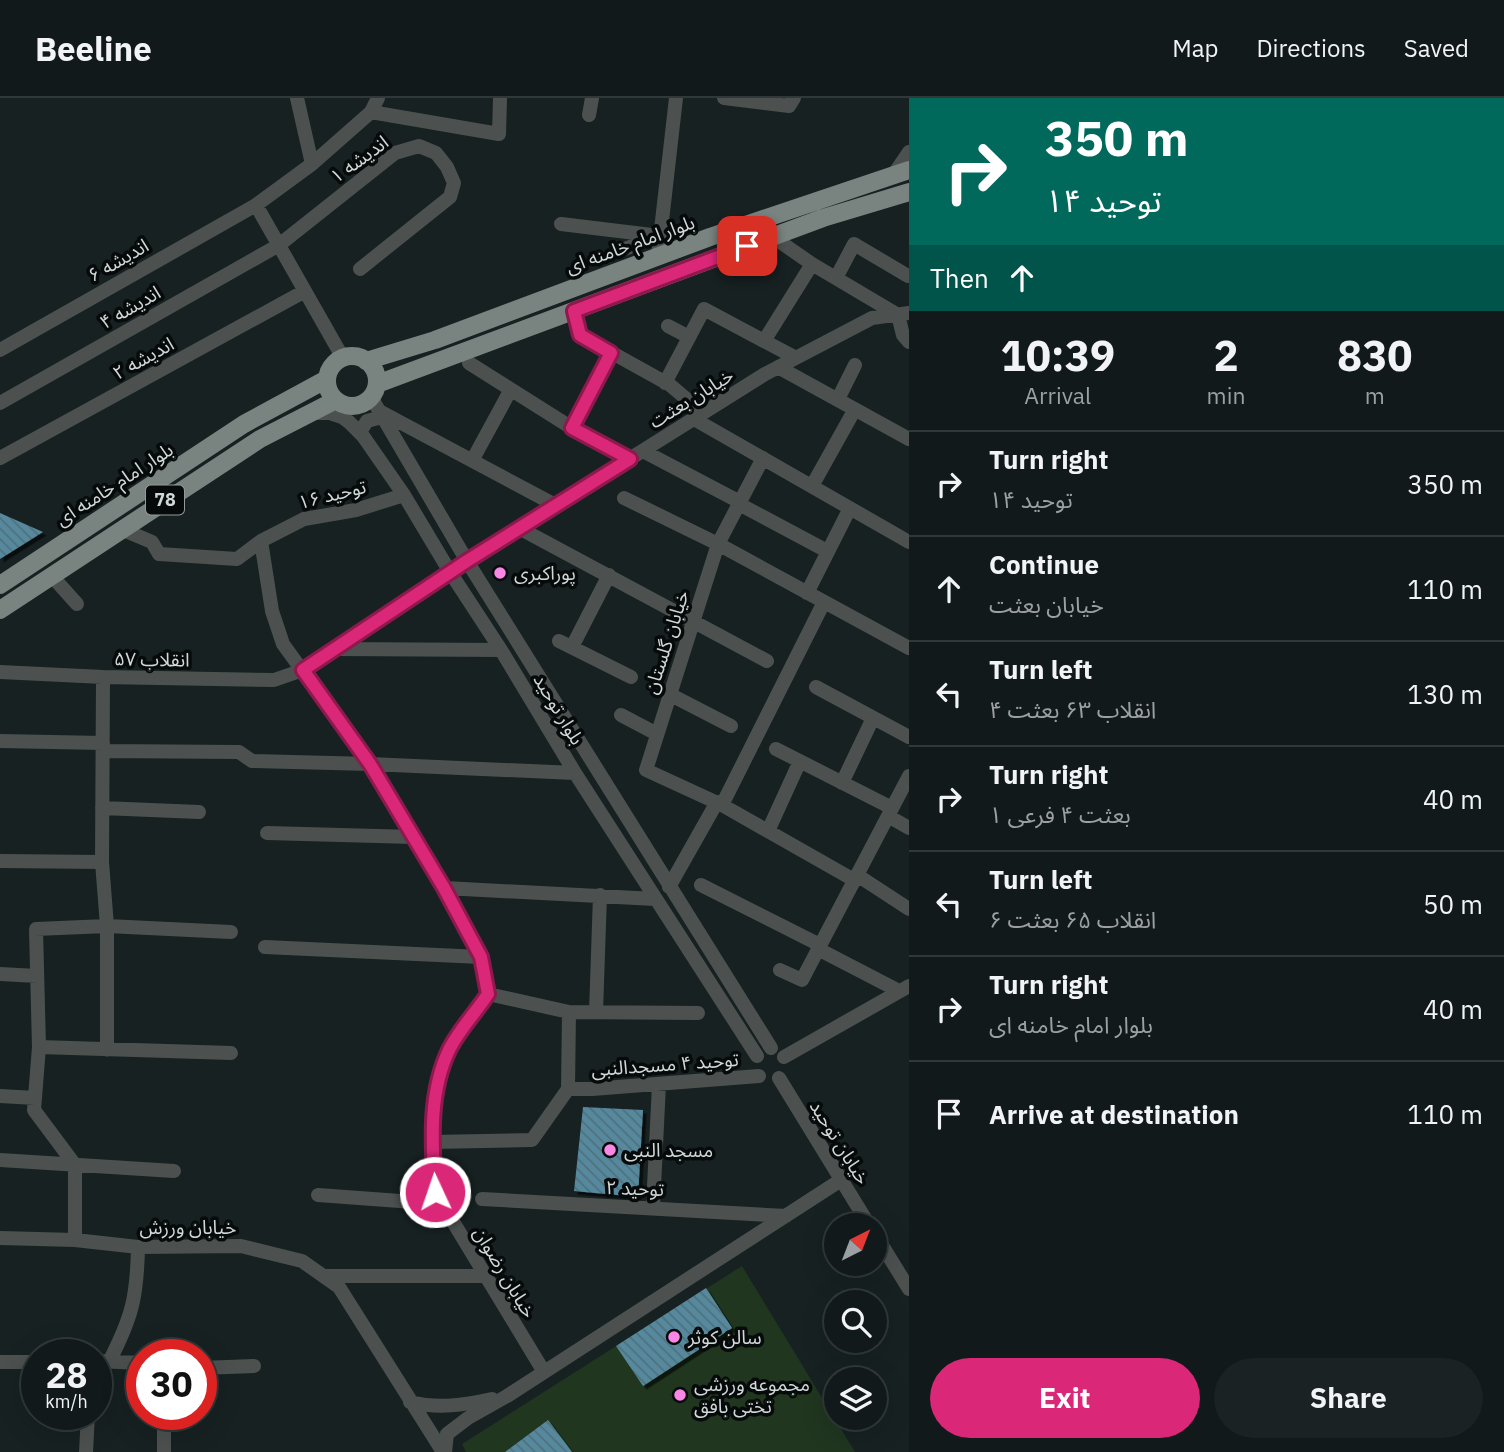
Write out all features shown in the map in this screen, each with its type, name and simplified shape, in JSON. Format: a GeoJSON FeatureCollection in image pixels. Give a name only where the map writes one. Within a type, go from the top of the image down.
{"type":"FeatureCollection","features":[{"type":"Feature","properties":{"kind":"main road","name":"بلوار امام خامنه ای"},"geometry":{"type":"LineString","coordinates":[[366,361],[435,340],[658,256],[902,172]]}},
{"type":"Feature","properties":{"kind":"main road","name":"78"},"geometry":{"type":"LineString","coordinates":[[0,610],[260,439],[336,400],[348,406],[377,402],[574,311],[773,237],[909,192]]}},
{"type":"Feature","properties":{"kind":"main road"},"geometry":{"type":"LineString","coordinates":[[342,358],[357,357],[366,361],[374,371],[377,402]]}},
{"type":"Feature","properties":{"kind":"main road","name":"78"},"geometry":{"type":"LineString","coordinates":[[327,379],[333,364],[342,358]]}},
{"type":"Feature","properties":{"kind":"main road","name":"بلوار امام خامنه ای"},"geometry":{"type":"LineString","coordinates":[[0,585],[244,424],[327,379]]}},
{"type":"Feature","properties":{"kind":"main road"},"geometry":{"type":"LineString","coordinates":[[327,379],[329,391],[336,400]]}},
{"type":"Feature","properties":{"kind":"main road"},"geometry":{"type":"LineString","coordinates":[[195,456],[192,468],[196,475],[208,472]]}},
{"type":"Feature","properties":{"kind":"main road"},"geometry":{"type":"LineString","coordinates":[[123,503],[138,504],[141,509],[137,519]]}},
{"type":"Feature","properties":{"kind":"street"},"geometry":{"type":"LineString","coordinates":[[297,98],[312,164]]}},
{"type":"Feature","properties":{"kind":"street"},"geometry":{"type":"LineString","coordinates":[[378,98],[371,112],[499,134],[500,98]]}},
{"type":"Feature","properties":{"kind":"street"},"geometry":{"type":"LineString","coordinates":[[589,115],[592,98]]}},
{"type":"Feature","properties":{"kind":"street"},"geometry":{"type":"LineString","coordinates":[[658,256],[676,98]]}},
{"type":"Feature","properties":{"kind":"street"},"geometry":{"type":"LineString","coordinates":[[724,98],[789,106],[794,98]]}},
{"type":"Feature","properties":{"kind":"street","name":"اندیشه ۶"},"geometry":{"type":"LineString","coordinates":[[0,350],[256,205],[312,164],[371,112]]}},
{"type":"Feature","properties":{"kind":"street","name":"اندیشه ۱"},"geometry":{"type":"LineString","coordinates":[[279,244],[395,153],[419,146],[436,153],[447,167],[454,183],[450,197],[359,269]]}},
{"type":"Feature","properties":{"kind":"street"},"geometry":{"type":"LineString","coordinates":[[902,172],[909,152]]}},
{"type":"Feature","properties":{"kind":"street"},"geometry":{"type":"LineString","coordinates":[[256,205],[342,358]]}},
{"type":"Feature","properties":{"kind":"street"},"geometry":{"type":"LineString","coordinates":[[561,224],[660,236]]}},
{"type":"Feature","properties":{"kind":"street"},"geometry":{"type":"LineString","coordinates":[[622,250],[660,236]]}},
{"type":"Feature","properties":{"kind":"street"},"geometry":{"type":"LineString","coordinates":[[773,237],[811,264],[903,314],[903,335],[909,342]]}},
{"type":"Feature","properties":{"kind":"street","name":"اندیشه ۴"},"geometry":{"type":"LineString","coordinates":[[0,403],[279,244]]}},
{"type":"Feature","properties":{"kind":"street"},"geometry":{"type":"LineString","coordinates":[[836,278],[854,244],[908,276]]}},
{"type":"Feature","properties":{"kind":"street"},"geometry":{"type":"LineString","coordinates":[[764,341],[811,264]]}},
{"type":"Feature","properties":{"kind":"street","name":"اندیشه ۲"},"geometry":{"type":"LineString","coordinates":[[0,458],[305,291]]}},
{"type":"Feature","properties":{"kind":"street"},"geometry":{"type":"LineString","coordinates":[[668,384],[705,309],[796,358]]}},
{"type":"Feature","properties":{"kind":"street"},"geometry":{"type":"LineString","coordinates":[[574,311],[580,335],[668,384],[699,416],[763,458],[909,542]]}},
{"type":"Feature","properties":{"kind":"street","name":"خیابان بعثت"},"geometry":{"type":"LineString","coordinates":[[337,649],[467,561],[778,367],[872,318],[903,314]]}},
{"type":"Feature","properties":{"kind":"street"},"geometry":{"type":"LineString","coordinates":[[668,326],[690,337]]}},
{"type":"Feature","properties":{"kind":"street"},"geometry":{"type":"LineString","coordinates":[[572,428],[611,353]]}},
{"type":"Feature","properties":{"kind":"street"},"geometry":{"type":"LineString","coordinates":[[469,363],[572,428],[630,459]]}},
{"type":"Feature","properties":{"kind":"street"},"geometry":{"type":"LineString","coordinates":[[838,399],[855,365]]}},
{"type":"Feature","properties":{"kind":"street"},"geometry":{"type":"LineString","coordinates":[[778,367],[909,439]]}},
{"type":"Feature","properties":{"kind":"street"},"geometry":{"type":"LineString","coordinates":[[473,460],[510,391]]}},
{"type":"Feature","properties":{"kind":"street"},"geometry":{"type":"LineString","coordinates":[[360,432],[377,402],[473,460],[557,506]]}},
{"type":"Feature","properties":{"kind":"street","name":"بلوار توحید"},"geometry":{"type":"LineString","coordinates":[[377,402],[467,561],[771,1048]]}},
{"type":"Feature","properties":{"kind":"street"},"geometry":{"type":"LineString","coordinates":[[812,486],[855,409]]}},
{"type":"Feature","properties":{"kind":"street","name":"بلوار توحید"},"geometry":{"type":"LineString","coordinates":[[307,414],[330,413],[342,417],[360,432],[404,495],[654,899],[757,1056]]}},
{"type":"Feature","properties":{"kind":"street"},"geometry":{"type":"LineString","coordinates":[[643,451],[827,551]]}},
{"type":"Feature","properties":{"kind":"street","name":"خیابان گلستان"},"geometry":{"type":"LineString","coordinates":[[720,804],[646,770],[718,544],[763,458]]}},
{"type":"Feature","properties":{"kind":"street","name":"توحید ۱۶"},"geometry":{"type":"LineString","coordinates":[[121,529],[152,542],[159,554],[237,559],[261,541],[304,519],[356,510],[404,495]]}},
{"type":"Feature","properties":{"kind":"street"},"geometry":{"type":"LineString","coordinates":[[624,498],[718,544],[909,648]]}},
{"type":"Feature","properties":{"kind":"street"},"geometry":{"type":"LineString","coordinates":[[807,593],[850,508]]}},
{"type":"Feature","properties":{"kind":"street"},"geometry":{"type":"LineString","coordinates":[[521,529],[767,662]]}},
{"type":"Feature","properties":{"kind":"street"},"geometry":{"type":"LineString","coordinates":[[261,541],[272,611],[283,644],[370,764],[414,836],[481,957],[488,994],[569,1012],[698,1013]]}},
{"type":"Feature","properties":{"kind":"street"},"geometry":{"type":"LineString","coordinates":[[51,575],[78,604]]}},
{"type":"Feature","properties":{"kind":"street"},"geometry":{"type":"LineString","coordinates":[[609,575],[565,644],[631,677]]}},
{"type":"Feature","properties":{"kind":"street"},"geometry":{"type":"LineString","coordinates":[[669,887],[720,804],[824,602]]}},
{"type":"Feature","properties":{"kind":"street"},"geometry":{"type":"LineString","coordinates":[[337,649],[501,650]]}},
{"type":"Feature","properties":{"kind":"street","name":"انقلاب ۵۷"},"geometry":{"type":"LineString","coordinates":[[0,672],[274,680],[303,670],[337,649]]}},
{"type":"Feature","properties":{"kind":"street"},"geometry":{"type":"LineString","coordinates":[[103,677],[102,862],[107,926],[107,1050]]}},
{"type":"Feature","properties":{"kind":"street"},"geometry":{"type":"LineString","coordinates":[[816,687],[909,737]]}},
{"type":"Feature","properties":{"kind":"street"},"geometry":{"type":"LineString","coordinates":[[669,694],[731,726]]}},
{"type":"Feature","properties":{"kind":"street"},"geometry":{"type":"LineString","coordinates":[[621,715],[657,734]]}},
{"type":"Feature","properties":{"kind":"street"},"geometry":{"type":"LineString","coordinates":[[842,783],[873,718]]}},
{"type":"Feature","properties":{"kind":"street"},"geometry":{"type":"LineString","coordinates":[[0,741],[239,752],[252,761],[575,773]]}},
{"type":"Feature","properties":{"kind":"street"},"geometry":{"type":"LineString","coordinates":[[776,749],[867,796],[909,828]]}},
{"type":"Feature","properties":{"kind":"street"},"geometry":{"type":"LineString","coordinates":[[768,831],[800,761]]}},
{"type":"Feature","properties":{"kind":"street"},"geometry":{"type":"LineString","coordinates":[[780,970],[802,980],[909,776]]}},
{"type":"Feature","properties":{"kind":"street"},"geometry":{"type":"LineString","coordinates":[[720,804],[856,877],[909,909]]}},
{"type":"Feature","properties":{"kind":"street"},"geometry":{"type":"LineString","coordinates":[[102,808],[199,812]]}},
{"type":"Feature","properties":{"kind":"street"},"geometry":{"type":"LineString","coordinates":[[267,833],[414,836]]}},
{"type":"Feature","properties":{"kind":"street"},"geometry":{"type":"LineString","coordinates":[[0,861],[102,862]]}},
{"type":"Feature","properties":{"kind":"street"},"geometry":{"type":"LineString","coordinates":[[701,885],[860,970],[904,988]]}},
{"type":"Feature","properties":{"kind":"street"},"geometry":{"type":"LineString","coordinates":[[444,888],[654,899]]}},
{"type":"Feature","properties":{"kind":"street"},"geometry":{"type":"LineString","coordinates":[[596,1012],[600,895]]}},
{"type":"Feature","properties":{"kind":"street"},"geometry":{"type":"LineString","coordinates":[[75,1240],[75,1165],[34,1110],[39,1047],[36,929],[107,926],[231,932]]}},
{"type":"Feature","properties":{"kind":"street"},"geometry":{"type":"LineString","coordinates":[[265,947],[481,957]]}},
{"type":"Feature","properties":{"kind":"street"},"geometry":{"type":"LineString","coordinates":[[0,974],[37,976]]}},
{"type":"Feature","properties":{"kind":"street"},"geometry":{"type":"LineString","coordinates":[[784,1057],[904,988]]}},
{"type":"Feature","properties":{"kind":"street","name":"خیابان رضوان"},"geometry":{"type":"LineString","coordinates":[[488,994],[450,1048],[434,1097],[432,1142],[435,1192],[544,1372]]}},
{"type":"Feature","properties":{"kind":"street"},"geometry":{"type":"LineString","coordinates":[[568,1088],[569,1012]]}},
{"type":"Feature","properties":{"kind":"street"},"geometry":{"type":"LineString","coordinates":[[740,1030],[747,1031],[755,1024]]}},
{"type":"Feature","properties":{"kind":"street"},"geometry":{"type":"LineString","coordinates":[[39,1047],[231,1053]]}},
{"type":"Feature","properties":{"kind":"street"},"geometry":{"type":"LineString","coordinates":[[771,1048],[784,1057],[785,1072],[779,1078],[769,1080],[759,1076],[755,1066],[757,1056],[763,1050],[771,1048]]}},
{"type":"Feature","properties":{"kind":"street","name":"توحید ۴ مسجدالنبی"},"geometry":{"type":"LineString","coordinates":[[432,1142],[532,1140],[568,1088],[759,1076]]}},
{"type":"Feature","properties":{"kind":"street","name":"خیابان توحید"},"geometry":{"type":"LineString","coordinates":[[779,1078],[862,1213]]}},
{"type":"Feature","properties":{"kind":"street"},"geometry":{"type":"LineString","coordinates":[[653,1207],[659,1084]]}},
{"type":"Feature","properties":{"kind":"street"},"geometry":{"type":"LineString","coordinates":[[0,1096],[35,1098]]}},
{"type":"Feature","properties":{"kind":"street"},"geometry":{"type":"LineString","coordinates":[[0,1160],[174,1171]]}},
{"type":"Feature","properties":{"kind":"street"},"geometry":{"type":"LineString","coordinates":[[444,1452],[447,1434],[468,1418],[507,1396],[841,1180]]}},
{"type":"Feature","properties":{"kind":"street"},"geometry":{"type":"LineString","coordinates":[[318,1195],[442,1204]]}},
{"type":"Feature","properties":{"kind":"street","name":"توحید ۲"},"geometry":{"type":"LineString","coordinates":[[482,1199],[786,1216]]}},
{"type":"Feature","properties":{"kind":"street","name":"خیابان ورزش"},"geometry":{"type":"LineString","coordinates":[[0,1238],[75,1240],[138,1247],[241,1246],[302,1261],[339,1287],[444,1452]]}},
{"type":"Feature","properties":{"kind":"street"},"geometry":{"type":"LineString","coordinates":[[112,1349],[123,1334],[134,1305],[138,1247]]}},
{"type":"Feature","properties":{"kind":"street"},"geometry":{"type":"LineString","coordinates":[[887,1253],[909,1289]]}},
{"type":"Feature","properties":{"kind":"street"},"geometry":{"type":"LineString","coordinates":[[324,1276],[485,1276]]}},
{"type":"Feature","properties":{"kind":"street"},"geometry":{"type":"LineString","coordinates":[[0,1362],[21,1362]]}},
{"type":"Feature","properties":{"kind":"street"},"geometry":{"type":"LineString","coordinates":[[217,1367],[254,1366]]}},
{"type":"Feature","properties":{"kind":"street"},"geometry":{"type":"LineString","coordinates":[[410,1402],[429,1406],[461,1406],[507,1396]]}},
{"type":"Feature","properties":{"kind":"street"},"geometry":{"type":"LineString","coordinates":[[86,1452],[87,1430]]}},
{"type":"Feature","properties":{"kind":"street"},"geometry":{"type":"LineString","coordinates":[[164,1430],[164,1452]]}},
{"type":"Feature","properties":{"kind":"green space","name":"مجموعه ورزشی تختی بافق"},"geometry":{"type":"Polygon","coordinates":[[[742,1266],[824,1401],[824,1430],[842,1430],[855,1452],[466,1452],[462,1444],[742,1266]]]}},
{"type":"Feature","properties":{"kind":"building"},"geometry":{"type":"Polygon","coordinates":[[[0,513],[43,532],[0,559],[0,513]]]}},
{"type":"Feature","properties":{"kind":"building","name":"مسجد النبی"},"geometry":{"type":"Polygon","coordinates":[[[583,1107],[643,1110],[638,1197],[574,1191],[583,1107]]]}},
{"type":"Feature","properties":{"kind":"building","name":"سالن کوثر"},"geometry":{"type":"Polygon","coordinates":[[[706,1288],[732,1328],[643,1386],[616,1346],[706,1288]]]}},
{"type":"Feature","properties":{"kind":"building"},"geometry":{"type":"Polygon","coordinates":[[[548,1420],[572,1452],[505,1452],[548,1420]]]}},
{"type":"Feature","properties":{"kind":"place","name":"پوراکبری"},"geometry":{"type":"Point","coordinates":[500,573]}},
{"type":"Feature","properties":{"kind":"place","name":"مسجد النبی"},"geometry":{"type":"Point","coordinates":[610,1150]}},
{"type":"Feature","properties":{"kind":"place","name":"سالن کوثر"},"geometry":{"type":"Point","coordinates":[674,1337]}},
{"type":"Feature","properties":{"kind":"place","name":"مجموعه ورزشی تختی بافق"},"geometry":{"type":"Point","coordinates":[680,1395]}},
{"type":"Feature","properties":{"kind":"route"},"geometry":{"type":"LineString","coordinates":[[435,1192],[432,1142],[434,1097],[450,1048],[488,994],[481,957],[435,871],[370,764],[303,670],[467,561],[630,459],[572,428],[611,353],[580,335],[574,311],[747,246]]}}]}
